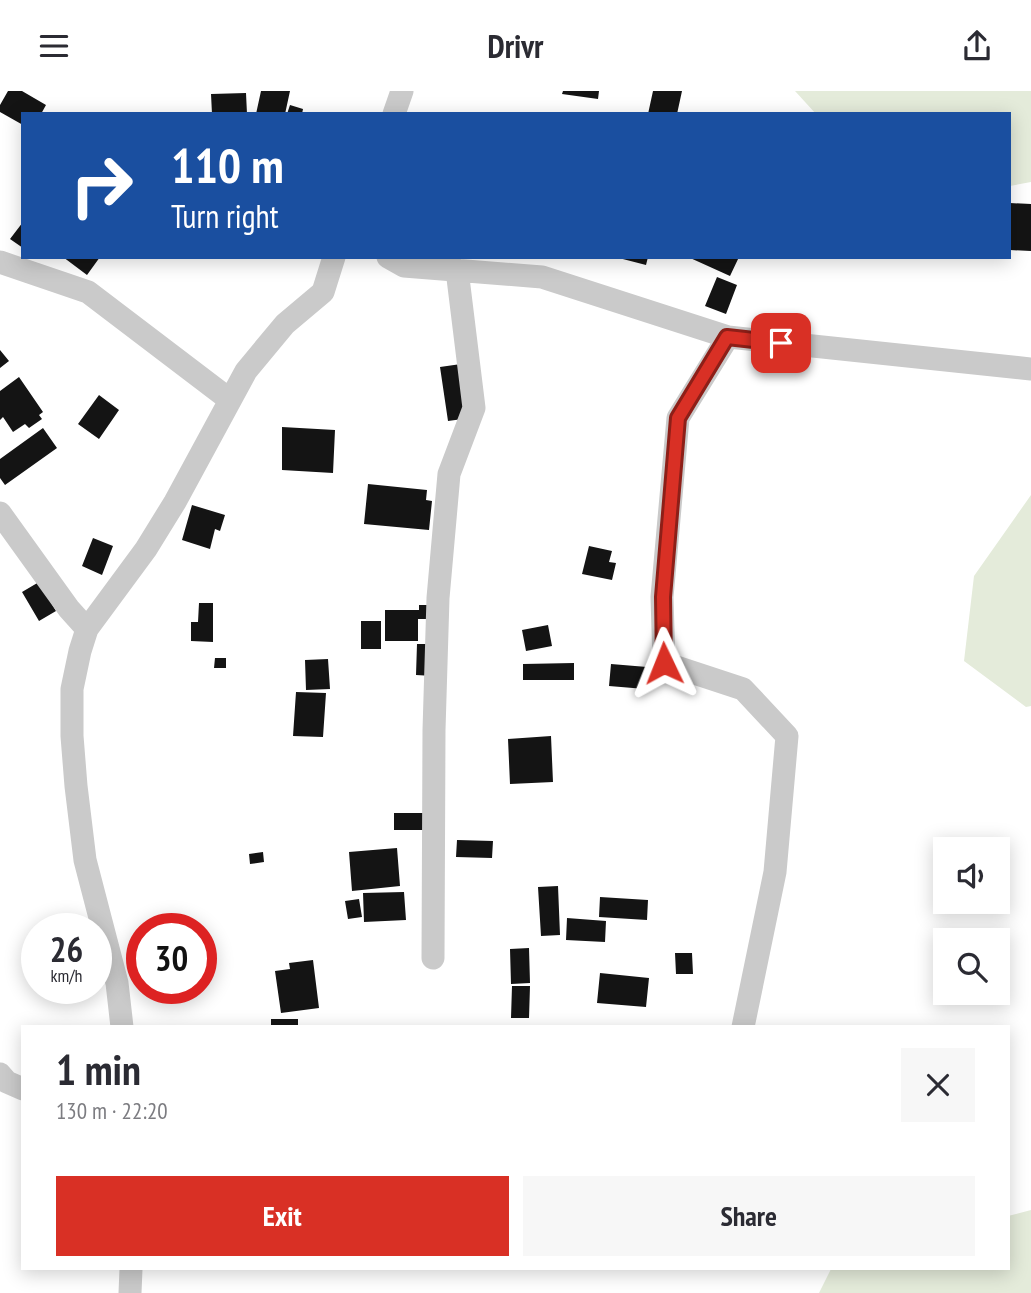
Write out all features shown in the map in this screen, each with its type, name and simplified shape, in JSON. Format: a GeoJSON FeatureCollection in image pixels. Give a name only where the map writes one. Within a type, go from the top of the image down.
{"type":"FeatureCollection","features":[{"type":"Feature","properties":{"kind":"street"},"geometry":{"type":"LineString","coordinates":[[395,112],[402,91]]}},
{"type":"Feature","properties":{"kind":"street"},"geometry":{"type":"LineString","coordinates":[[122,1025],[117,983],[85,860],[72,736],[72,689],[88,629],[146,549],[175,502],[246,371],[285,324],[323,292],[333,259]]}},
{"type":"Feature","properties":{"kind":"street"},"geometry":{"type":"LineString","coordinates":[[392,259],[404,266],[542,277],[727,337],[1031,369]]}},
{"type":"Feature","properties":{"kind":"street"},"geometry":{"type":"LineString","coordinates":[[0,261],[88,292],[230,400]]}},
{"type":"Feature","properties":{"kind":"street"},"geometry":{"type":"LineString","coordinates":[[433,958],[438,598],[449,474],[474,408],[457,270]]}},
{"type":"Feature","properties":{"kind":"street"},"geometry":{"type":"LineString","coordinates":[[727,337],[678,418],[663,597],[664,663],[743,689],[787,736],[775,873],[743,1025]]}},
{"type":"Feature","properties":{"kind":"street"},"geometry":{"type":"LineString","coordinates":[[0,513],[69,609],[88,629]]}},
{"type":"Feature","properties":{"kind":"street"},"geometry":{"type":"LineString","coordinates":[[130,1293],[131,1270]]}},
{"type":"Feature","properties":{"kind":"green space"},"geometry":{"type":"Polygon","coordinates":[[[795,91],[1031,91],[1031,182],[1011,186],[1011,112],[814,112],[795,91]]]}},
{"type":"Feature","properties":{"kind":"green space"},"geometry":{"type":"Polygon","coordinates":[[[1031,495],[1031,706],[1026,707],[964,661],[974,576],[1031,495]]]}},
{"type":"Feature","properties":{"kind":"green space"},"geometry":{"type":"Polygon","coordinates":[[[1031,1210],[1031,1293],[819,1293],[830,1270],[1010,1270],[1010,1215],[1031,1210]]]}},
{"type":"Feature","properties":{"kind":"building"},"geometry":{"type":"Polygon","coordinates":[[[8,91],[22,91],[46,105],[42,112],[21,112],[21,124],[0,112],[0,105],[8,91]]]}},
{"type":"Feature","properties":{"kind":"building"},"geometry":{"type":"Polygon","coordinates":[[[261,91],[290,91],[285,112],[256,112],[261,91]]]}},
{"type":"Feature","properties":{"kind":"building"},"geometry":{"type":"Polygon","coordinates":[[[563,91],[599,91],[598,99],[562,94],[563,91]]]}},
{"type":"Feature","properties":{"kind":"building"},"geometry":{"type":"Polygon","coordinates":[[[653,91],[682,91],[677,112],[648,112],[653,91]]]}},
{"type":"Feature","properties":{"kind":"building"},"geometry":{"type":"Polygon","coordinates":[[[246,93],[247,112],[212,112],[211,94],[246,93]]]}},
{"type":"Feature","properties":{"kind":"building"},"geometry":{"type":"Polygon","coordinates":[[[290,105],[303,109],[302,112],[288,112],[290,105]]]}},
{"type":"Feature","properties":{"kind":"building"},"geometry":{"type":"Polygon","coordinates":[[[1011,203],[1031,204],[1031,251],[1011,250],[1011,203]]]}},
{"type":"Feature","properties":{"kind":"building"},"geometry":{"type":"Polygon","coordinates":[[[21,225],[21,247],[10,239],[21,225]]]}},
{"type":"Feature","properties":{"kind":"building"},"geometry":{"type":"Polygon","coordinates":[[[66,259],[99,259],[87,275],[66,259]]]}},
{"type":"Feature","properties":{"kind":"building"},"geometry":{"type":"Polygon","coordinates":[[[623,259],[648,259],[646,265],[623,259]]]}},
{"type":"Feature","properties":{"kind":"building"},"geometry":{"type":"Polygon","coordinates":[[[692,259],[738,259],[730,276],[692,259]]]}},
{"type":"Feature","properties":{"kind":"building"},"geometry":{"type":"Polygon","coordinates":[[[717,277],[737,285],[726,314],[705,306],[717,277]]]}},
{"type":"Feature","properties":{"kind":"building"},"geometry":{"type":"Polygon","coordinates":[[[0,350],[9,361],[0,368],[0,350]]]}},
{"type":"Feature","properties":{"kind":"building"},"geometry":{"type":"Polygon","coordinates":[[[461,364],[470,418],[448,421],[440,367],[461,364]]]}},
{"type":"Feature","properties":{"kind":"building"},"geometry":{"type":"Polygon","coordinates":[[[19,377],[43,412],[39,415],[42,419],[29,428],[25,424],[13,432],[3,417],[0,420],[0,391],[19,377]]]}},
{"type":"Feature","properties":{"kind":"building"},"geometry":{"type":"Polygon","coordinates":[[[99,395],[119,410],[99,439],[78,424],[99,395]]]}},
{"type":"Feature","properties":{"kind":"building"},"geometry":{"type":"Polygon","coordinates":[[[282,427],[335,430],[333,473],[282,470],[282,427]]]}},
{"type":"Feature","properties":{"kind":"building"},"geometry":{"type":"Polygon","coordinates":[[[43,428],[57,448],[5,485],[0,478],[0,459],[43,428]]]}},
{"type":"Feature","properties":{"kind":"building"},"geometry":{"type":"Polygon","coordinates":[[[368,484],[427,490],[426,500],[432,501],[429,530],[364,524],[368,484]]]}},
{"type":"Feature","properties":{"kind":"building"},"geometry":{"type":"Polygon","coordinates":[[[192,505],[225,515],[220,531],[215,529],[210,549],[182,540],[192,505]]]}},
{"type":"Feature","properties":{"kind":"building"},"geometry":{"type":"Polygon","coordinates":[[[93,538],[113,546],[102,575],[82,566],[93,538]]]}},
{"type":"Feature","properties":{"kind":"building"},"geometry":{"type":"Polygon","coordinates":[[[589,546],[612,551],[609,562],[616,563],[612,580],[582,574],[589,546]]]}},
{"type":"Feature","properties":{"kind":"building"},"geometry":{"type":"Polygon","coordinates":[[[39,582],[56,611],[39,621],[22,592],[39,582]]]}},
{"type":"Feature","properties":{"kind":"building"},"geometry":{"type":"Polygon","coordinates":[[[199,603],[213,603],[213,642],[191,641],[191,622],[198,622],[199,603]]]}},
{"type":"Feature","properties":{"kind":"building"},"geometry":{"type":"Polygon","coordinates":[[[419,605],[434,605],[433,619],[418,619],[418,641],[385,641],[385,610],[419,610],[419,605]]]}},
{"type":"Feature","properties":{"kind":"building"},"geometry":{"type":"Polygon","coordinates":[[[361,621],[381,621],[381,649],[361,649],[361,621]]]}},
{"type":"Feature","properties":{"kind":"building"},"geometry":{"type":"Polygon","coordinates":[[[548,625],[552,646],[526,651],[522,630],[548,625]]]}},
{"type":"Feature","properties":{"kind":"building"},"geometry":{"type":"Polygon","coordinates":[[[417,644],[434,644],[433,676],[416,675],[417,644]]]}},
{"type":"Feature","properties":{"kind":"building"},"geometry":{"type":"Polygon","coordinates":[[[215,658],[226,658],[226,668],[214,668],[215,658]]]}},
{"type":"Feature","properties":{"kind":"building"},"geometry":{"type":"Polygon","coordinates":[[[328,659],[330,689],[306,690],[305,660],[328,659]]]}},
{"type":"Feature","properties":{"kind":"building"},"geometry":{"type":"Polygon","coordinates":[[[574,663],[574,680],[523,680],[523,664],[574,663]]]}},
{"type":"Feature","properties":{"kind":"building"},"geometry":{"type":"Polygon","coordinates":[[[611,664],[647,667],[645,689],[609,686],[611,664]]]}},
{"type":"Feature","properties":{"kind":"building"},"geometry":{"type":"Polygon","coordinates":[[[296,692],[326,693],[323,737],[293,736],[296,692]]]}},
{"type":"Feature","properties":{"kind":"building"},"geometry":{"type":"Polygon","coordinates":[[[551,736],[553,782],[510,784],[508,739],[551,736]]]}},
{"type":"Feature","properties":{"kind":"building"},"geometry":{"type":"Polygon","coordinates":[[[394,813],[424,813],[424,830],[394,830],[394,813]]]}},
{"type":"Feature","properties":{"kind":"building"},"geometry":{"type":"Polygon","coordinates":[[[457,840],[493,841],[492,858],[456,857],[457,840]]]}},
{"type":"Feature","properties":{"kind":"building"},"geometry":{"type":"Polygon","coordinates":[[[397,848],[400,886],[352,891],[349,852],[397,848]]]}},
{"type":"Feature","properties":{"kind":"building"},"geometry":{"type":"Polygon","coordinates":[[[263,852],[264,862],[250,864],[249,854],[263,852]]]}},
{"type":"Feature","properties":{"kind":"building"},"geometry":{"type":"Polygon","coordinates":[[[558,886],[560,935],[541,936],[538,887],[558,886]]]}},
{"type":"Feature","properties":{"kind":"building"},"geometry":{"type":"Polygon","coordinates":[[[404,892],[406,920],[364,922],[363,893],[404,892]]]}},
{"type":"Feature","properties":{"kind":"building"},"geometry":{"type":"Polygon","coordinates":[[[600,897],[648,900],[647,920],[599,917],[600,897]]]}},
{"type":"Feature","properties":{"kind":"building"},"geometry":{"type":"Polygon","coordinates":[[[359,899],[362,917],[348,919],[345,901],[359,899]]]}},
{"type":"Feature","properties":{"kind":"building"},"geometry":{"type":"Polygon","coordinates":[[[567,918],[606,921],[605,942],[566,940],[567,918]]]}},
{"type":"Feature","properties":{"kind":"building"},"geometry":{"type":"Polygon","coordinates":[[[529,948],[530,983],[511,984],[510,949],[529,948]]]}},
{"type":"Feature","properties":{"kind":"building"},"geometry":{"type":"Polygon","coordinates":[[[675,953],[692,953],[693,974],[676,974],[675,953]]]}},
{"type":"Feature","properties":{"kind":"building"},"geometry":{"type":"Polygon","coordinates":[[[313,960],[319,1008],[281,1013],[275,971],[290,969],[289,963],[313,960]]]}},
{"type":"Feature","properties":{"kind":"building"},"geometry":{"type":"Polygon","coordinates":[[[600,973],[649,978],[646,1007],[597,1003],[600,973]]]}},
{"type":"Feature","properties":{"kind":"building"},"geometry":{"type":"Polygon","coordinates":[[[512,986],[530,986],[529,1018],[511,1018],[512,986]]]}},
{"type":"Feature","properties":{"kind":"building"},"geometry":{"type":"Polygon","coordinates":[[[271,1019],[298,1019],[298,1025],[271,1025],[271,1019]]]}},
{"type":"Feature","properties":{"kind":"route"},"geometry":{"type":"LineString","coordinates":[[664,663],[663,597],[678,418],[727,337],[781,343]]}}]}
